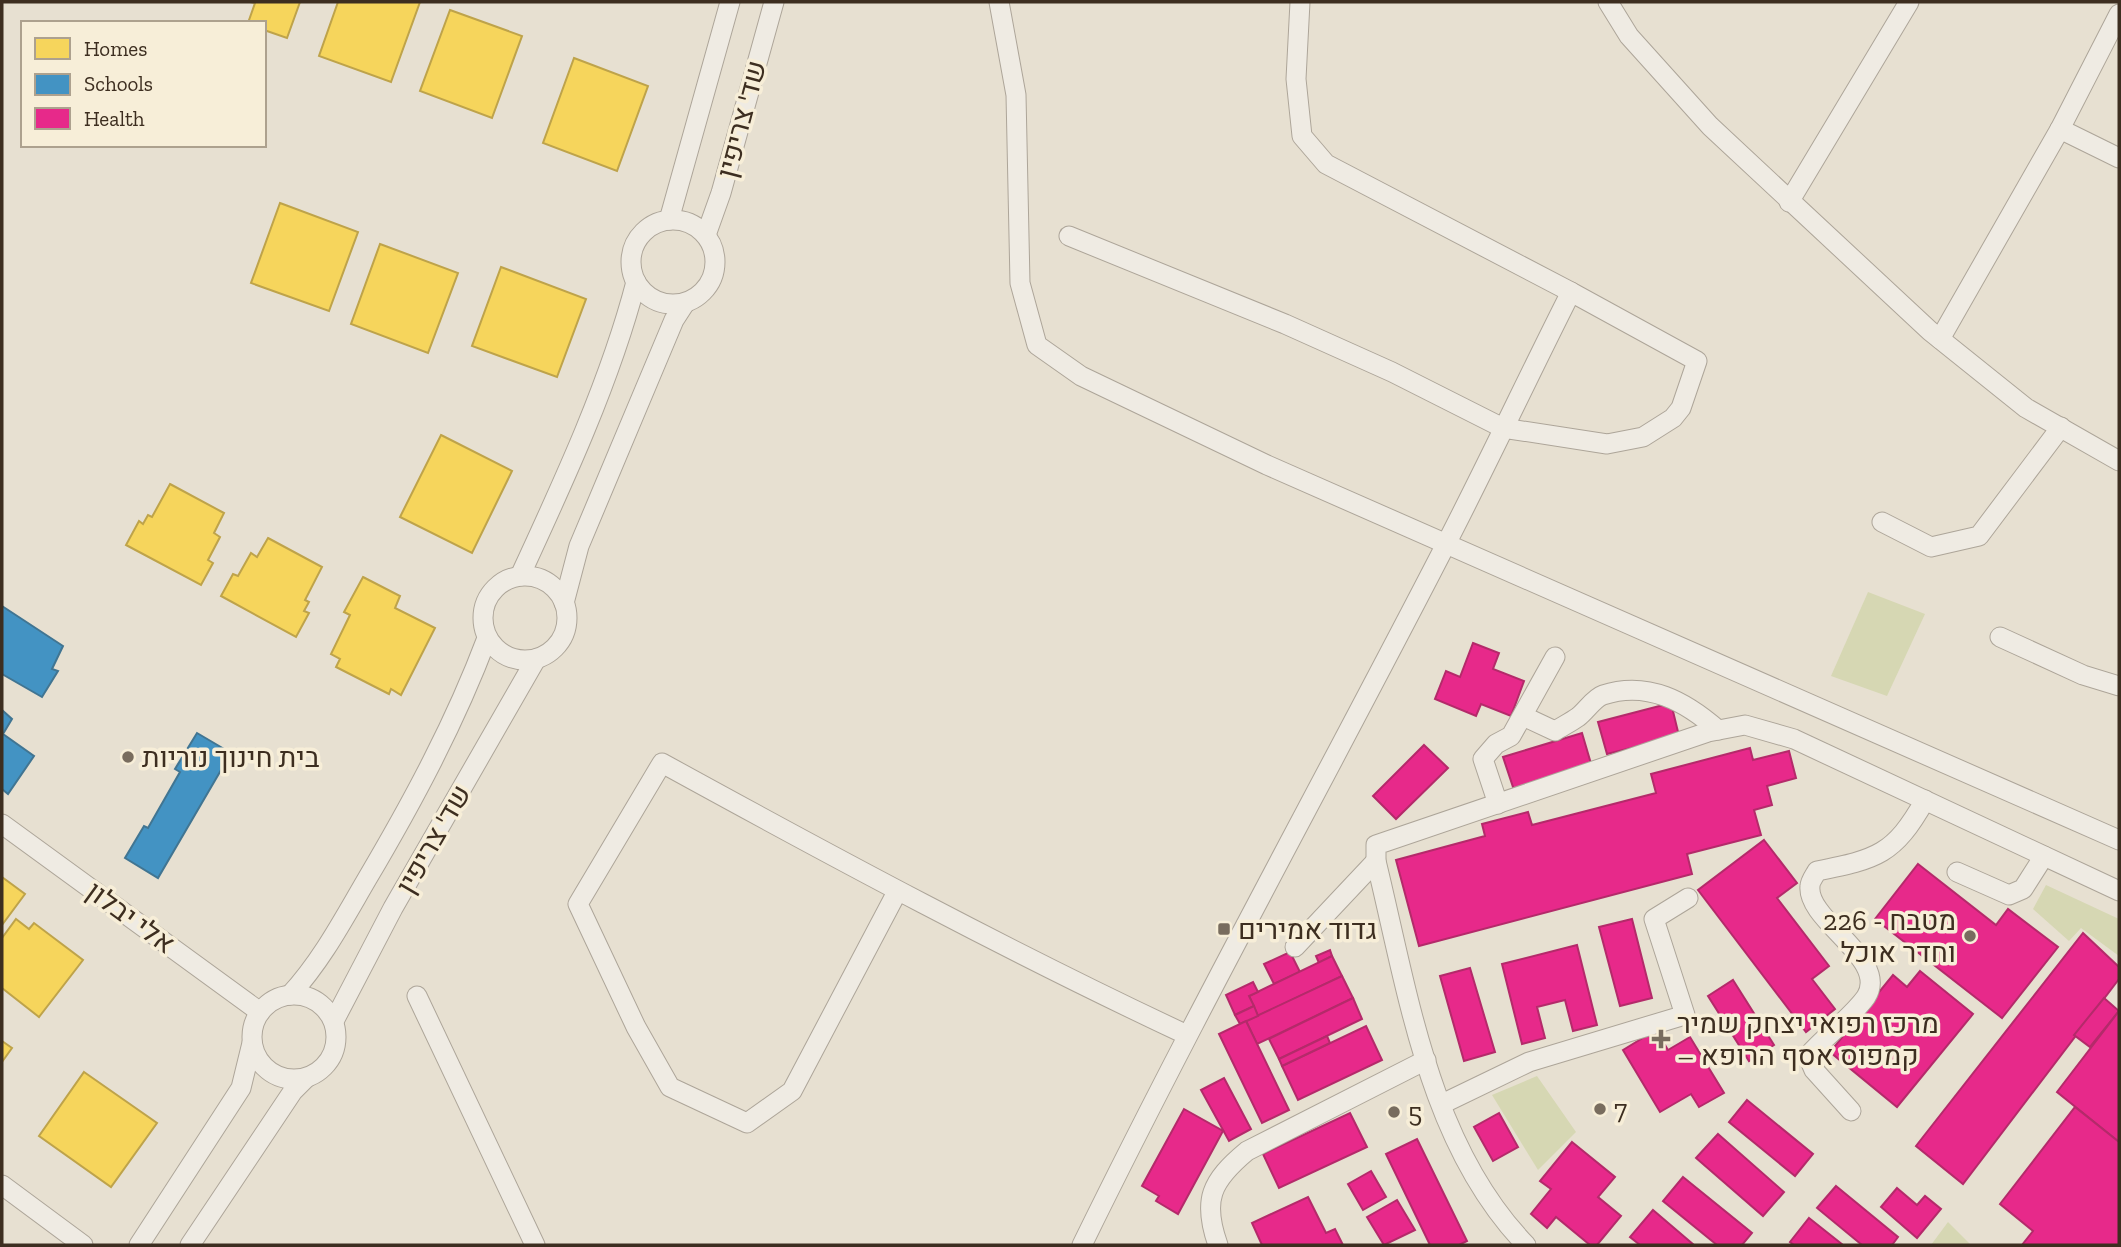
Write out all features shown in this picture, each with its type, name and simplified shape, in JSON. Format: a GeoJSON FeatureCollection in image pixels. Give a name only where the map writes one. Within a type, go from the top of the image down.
{"type":"FeatureCollection","features":[{"type":"Feature","properties":{"kind":"street","name":"שד' צריפין"},"geometry":{"type":"LineString","coordinates":[[669,220],[730,2]]}},
{"type":"Feature","properties":{"kind":"street","name":"שד' צריפין"},"geometry":{"type":"LineString","coordinates":[[706,235],[721,193],[774,2]]}},
{"type":"Feature","properties":{"kind":"street"},"geometry":{"type":"LineString","coordinates":[[999,2],[1016,96],[1020,284],[1037,345],[1081,376],[1445,546],[2119,840]]}},
{"type":"Feature","properties":{"kind":"street"},"geometry":{"type":"LineString","coordinates":[[1069,236],[1285,324],[1392,372],[1503,428],[1607,444],[1643,436],[1673,418],[1681,408],[1698,361],[1326,164],[1302,136],[1296,79],[1300,2]]}},
{"type":"Feature","properties":{"kind":"street"},"geometry":{"type":"LineString","coordinates":[[1608,2],[1629,36],[1710,126],[1940,339],[2026,408],[2119,461]]}},
{"type":"Feature","properties":{"kind":"street"},"geometry":{"type":"LineString","coordinates":[[1789,202],[1909,2]]}},
{"type":"Feature","properties":{"kind":"street"},"geometry":{"type":"LineString","coordinates":[[1940,339],[2060,129],[2119,14]]}},
{"type":"Feature","properties":{"kind":"street"},"geometry":{"type":"LineString","coordinates":[[2060,129],[2119,158]]}},
{"type":"Feature","properties":{"kind":"street"},"geometry":{"type":"LineString","coordinates":[[564,603],[547,582],[520,576],[501,583],[487,598],[483,625],[487,638],[508,657],[522,661],[536,659],[559,643],[566,623],[564,603],[579,546],[674,320],[685,303],[708,287],[714,274],[716,260],[706,235],[682,220],[669,220],[644,231],[636,242],[631,269],[636,282],[657,302],[671,305],[685,303]]}},
{"type":"Feature","properties":{"kind":"street"},"geometry":{"type":"LineString","coordinates":[[520,576],[568,471],[628,312],[636,282]]}},
{"type":"Feature","properties":{"kind":"street"},"geometry":{"type":"LineString","coordinates":[[1082,1245],[1186,1035],[1445,546],[1571,292]]}},
{"type":"Feature","properties":{"kind":"street"},"geometry":{"type":"LineString","coordinates":[[1882,522],[1931,547],[1979,536],[2061,427]]}},
{"type":"Feature","properties":{"kind":"street"},"geometry":{"type":"LineString","coordinates":[[2000,637],[2083,675],[2119,685]]}},
{"type":"Feature","properties":{"kind":"street","name":"שד' צריפין"},"geometry":{"type":"LineString","coordinates":[[290,995],[316,967],[421,789],[462,705],[487,638]]}},
{"type":"Feature","properties":{"kind":"street"},"geometry":{"type":"LineString","coordinates":[[1498,803],[1483,759],[1496,744],[1511,736],[1555,657]]}},
{"type":"Feature","properties":{"kind":"street","name":"שד' צריפין"},"geometry":{"type":"LineString","coordinates":[[334,1021],[400,896],[536,659]]}},
{"type":"Feature","properties":{"kind":"street"},"geometry":{"type":"LineString","coordinates":[[1523,716],[1555,731],[1576,719],[1601,695],[1635,692],[1662,694],[1692,706],[1718,730]]}},
{"type":"Feature","properties":{"kind":"street"},"geometry":{"type":"LineString","coordinates":[[1524,1245],[1490,1205],[1442,1104],[1426,1060],[1376,861],[1376,845],[1718,730],[1745,725],[1794,739],[2119,891]]}},
{"type":"Feature","properties":{"kind":"street"},"geometry":{"type":"LineString","coordinates":[[897,892],[792,1091],[747,1123],[670,1087],[636,1027],[578,904],[662,763],[897,892],[1042,967],[1186,1035]]}},
{"type":"Feature","properties":{"kind":"street"},"geometry":{"type":"LineString","coordinates":[[1851,1111],[1814,1070],[1808,1056],[1866,996],[1870,982],[1866,965],[1814,903],[1810,886],[1816,871],[1881,853],[1897,843],[1925,800]]}},
{"type":"Feature","properties":{"kind":"street","name":"אלי יבלון"},"geometry":{"type":"LineString","coordinates":[[2,824],[260,1012]]}},
{"type":"Feature","properties":{"kind":"street"},"geometry":{"type":"LineString","coordinates":[[1957,872],[2009,895],[2023,889],[2044,856]]}},
{"type":"Feature","properties":{"kind":"street"},"geometry":{"type":"LineString","coordinates":[[1295,947],[1376,861]]}},
{"type":"Feature","properties":{"kind":"street"},"geometry":{"type":"LineString","coordinates":[[1442,1104],[1529,1062],[1685,1016],[1654,919],[1688,898]]}},
{"type":"Feature","properties":{"kind":"street"},"geometry":{"type":"LineString","coordinates":[[139,1245],[241,1088],[252,1044],[252,1030],[260,1012],[276,998],[290,995],[317,1001],[334,1021],[337,1035],[335,1049],[324,1067],[306,1078],[293,1091],[190,1245]]}},
{"type":"Feature","properties":{"kind":"street"},"geometry":{"type":"LineString","coordinates":[[417,996],[535,1245]]}},
{"type":"Feature","properties":{"kind":"street"},"geometry":{"type":"LineString","coordinates":[[252,1044],[266,1068],[278,1076],[306,1078]]}},
{"type":"Feature","properties":{"kind":"street"},"geometry":{"type":"LineString","coordinates":[[1218,1245],[1210,1221],[1210,1198],[1216,1182],[1229,1167],[1247,1152],[1426,1060]]}},
{"type":"Feature","properties":{"kind":"street"},"geometry":{"type":"LineString","coordinates":[[2,1185],[83,1245]]}},
{"type":"Feature","properties":{"kind":"green space"},"geometry":{"type":"Polygon","coordinates":[[[1868,592],[1925,614],[1887,696],[1831,676],[1868,592]]]}},
{"type":"Feature","properties":{"kind":"green space"},"geometry":{"type":"Polygon","coordinates":[[[2046,885],[2119,919],[2119,956],[2081,928],[2069,941],[2033,909],[2046,885]]]}},
{"type":"Feature","properties":{"kind":"green space"},"geometry":{"type":"Polygon","coordinates":[[[1537,1076],[1576,1132],[1538,1170],[1492,1095],[1537,1076]]]}},
{"type":"Feature","properties":{"kind":"green space"},"geometry":{"type":"Polygon","coordinates":[[[1948,1222],[1971,1245],[1931,1245],[1948,1222]]]}},
{"type":"Feature","properties":{"kind":"building: Homes"},"geometry":{"type":"Polygon","coordinates":[[[250,2],[300,2],[287,38],[266,31],[266,21],[249,21],[255,3],[250,2]]]}},
{"type":"Feature","properties":{"kind":"building: Homes"},"geometry":{"type":"Polygon","coordinates":[[[338,2],[420,2],[391,82],[319,56],[338,2]]]}},
{"type":"Feature","properties":{"kind":"building: Homes"},"geometry":{"type":"Polygon","coordinates":[[[450,10],[522,36],[492,118],[420,91],[450,10]]]}},
{"type":"Feature","properties":{"kind":"building: Homes"},"geometry":{"type":"Polygon","coordinates":[[[574,58],[648,86],[617,171],[543,143],[574,58]]]}},
{"type":"Feature","properties":{"kind":"building: Homes"},"geometry":{"type":"Polygon","coordinates":[[[280,203],[358,232],[329,311],[251,283],[280,203]]]}},
{"type":"Feature","properties":{"kind":"building: Homes"},"geometry":{"type":"Polygon","coordinates":[[[380,244],[458,273],[428,353],[351,324],[380,244]]]}},
{"type":"Feature","properties":{"kind":"building: Homes"},"geometry":{"type":"Polygon","coordinates":[[[501,267],[586,299],[557,377],[472,346],[501,267]]]}},
{"type":"Feature","properties":{"kind":"building: Homes"},"geometry":{"type":"Polygon","coordinates":[[[441,435],[512,471],[472,553],[400,517],[441,435]]]}},
{"type":"Feature","properties":{"kind":"building: Homes"},"geometry":{"type":"Polygon","coordinates":[[[170,484],[224,513],[214,533],[220,537],[208,560],[213,563],[201,585],[126,545],[139,521],[143,524],[148,515],[152,517],[170,484]]]}},
{"type":"Feature","properties":{"kind":"building: Homes"},"geometry":{"type":"Polygon","coordinates":[[[268,538],[322,567],[305,600],[309,602],[304,611],[309,613],[296,637],[221,596],[233,574],[238,576],[251,553],[257,557],[268,538]]]}},
{"type":"Feature","properties":{"kind":"building: Homes"},"geometry":{"type":"Polygon","coordinates":[[[363,577],[400,596],[395,608],[435,628],[401,695],[391,689],[389,694],[336,667],[340,659],[331,654],[350,615],[344,612],[363,577]]]}},
{"type":"Feature","properties":{"kind":"building: Homes"},"geometry":{"type":"Polygon","coordinates":[[[2,877],[25,894],[2,925],[2,877]]]}},
{"type":"Feature","properties":{"kind":"building: Homes"},"geometry":{"type":"Polygon","coordinates":[[[16,919],[29,929],[34,923],[83,960],[39,1017],[2,988],[2,938],[16,919]]]}},
{"type":"Feature","properties":{"kind":"building: Homes"},"geometry":{"type":"Polygon","coordinates":[[[2,1041],[12,1048],[2,1062],[2,1041]]]}},
{"type":"Feature","properties":{"kind":"building: Homes"},"geometry":{"type":"Polygon","coordinates":[[[84,1072],[157,1123],[111,1187],[39,1136],[84,1072]]]}},
{"type":"Feature","properties":{"kind":"building: Schools"},"geometry":{"type":"Polygon","coordinates":[[[2,606],[63,646],[52,669],[58,671],[42,697],[2,674],[2,606]]]}},
{"type":"Feature","properties":{"kind":"building: Schools"},"geometry":{"type":"Polygon","coordinates":[[[2,710],[12,719],[3,734],[34,756],[8,794],[2,789],[2,710]]]}},
{"type":"Feature","properties":{"kind":"building: Schools"},"geometry":{"type":"Polygon","coordinates":[[[197,733],[231,753],[158,878],[125,858],[144,826],[148,828],[180,772],[175,769],[197,733]]]}},
{"type":"Feature","properties":{"kind":"building: Health"},"geometry":{"type":"Polygon","coordinates":[[[1473,643],[1499,653],[1493,669],[1524,681],[1511,716],[1481,704],[1476,716],[1435,699],[1446,671],[1460,677],[1473,643]]]}},
{"type":"Feature","properties":{"kind":"building: Health"},"geometry":{"type":"Polygon","coordinates":[[[1671,703],[1679,736],[1607,754],[1598,722],[1671,703]]]}},
{"type":"Feature","properties":{"kind":"building: Health"},"geometry":{"type":"Polygon","coordinates":[[[1582,733],[1592,767],[1514,790],[1503,757],[1582,733]]]}},
{"type":"Feature","properties":{"kind":"building: Health"},"geometry":{"type":"Polygon","coordinates":[[[1424,745],[1448,768],[1396,819],[1373,796],[1424,745]]]}},
{"type":"Feature","properties":{"kind":"building: Health"},"geometry":{"type":"Polygon","coordinates":[[[1750,748],[1753,760],[1789,751],[1796,778],[1767,786],[1772,805],[1754,810],[1761,835],[1687,854],[1692,874],[1419,946],[1396,860],[1485,836],[1482,824],[1528,812],[1532,825],[1656,793],[1651,774],[1750,748]]]}},
{"type":"Feature","properties":{"kind":"building: Health"},"geometry":{"type":"Polygon","coordinates":[[[1764,840],[1797,883],[1777,898],[1829,966],[1812,979],[1835,1009],[1806,1032],[1698,890],[1764,840]]]}},
{"type":"Feature","properties":{"kind":"building: Health","name":"226 - מטבח וחדר אוכל"},"geometry":{"type":"Polygon","coordinates":[[[1918,864],[1996,925],[2008,909],[2058,947],[2002,1018],[1875,919],[1918,864]]]}},
{"type":"Feature","properties":{"kind":"building: Health"},"geometry":{"type":"Polygon","coordinates":[[[1632,919],[1652,998],[1620,1006],[1599,927],[1632,919]]]}},
{"type":"Feature","properties":{"kind":"building: Health"},"geometry":{"type":"Polygon","coordinates":[[[2083,933],[2119,967],[2119,979],[1963,1184],[1916,1146],[2083,933]]]}},
{"type":"Feature","properties":{"kind":"building: Health"},"geometry":{"type":"Polygon","coordinates":[[[1577,945],[1597,1025],[1573,1031],[1565,1000],[1537,1007],[1545,1038],[1522,1044],[1502,964],[1577,945]]]}},
{"type":"Feature","properties":{"kind":"building: Health"},"geometry":{"type":"Polygon","coordinates":[[[1330,950],[1332,956],[1319,963],[1316,956],[1330,950]]]}},
{"type":"Feature","properties":{"kind":"building: Health"},"geometry":{"type":"Polygon","coordinates":[[[1290,952],[1300,972],[1274,984],[1264,964],[1290,952]]]}},
{"type":"Feature","properties":{"kind":"building: Health"},"geometry":{"type":"Polygon","coordinates":[[[1332,956],[1342,976],[1258,1016],[1249,996],[1332,956]]]}},
{"type":"Feature","properties":{"kind":"building: Health"},"geometry":{"type":"Polygon","coordinates":[[[1470,968],[1495,1052],[1464,1061],[1440,976],[1470,968]]]}},
{"type":"Feature","properties":{"kind":"building: Health"},"geometry":{"type":"Polygon","coordinates":[[[1920,971],[1973,1014],[1897,1107],[1830,1052],[1893,975],[1907,987],[1920,971]]]}},
{"type":"Feature","properties":{"kind":"building: Health"},"geometry":{"type":"Polygon","coordinates":[[[1342,976],[1353,998],[1257,1044],[1246,1021],[1342,976]]]}},
{"type":"Feature","properties":{"kind":"building: Health"},"geometry":{"type":"Polygon","coordinates":[[[1733,980],[1774,1045],[1749,1061],[1708,996],[1733,980]]]}},
{"type":"Feature","properties":{"kind":"building: Health"},"geometry":{"type":"Polygon","coordinates":[[[1253,982],[1258,992],[1249,996],[1254,1006],[1235,1015],[1226,995],[1253,982]]]}},
{"type":"Feature","properties":{"kind":"building: Health"},"geometry":{"type":"Polygon","coordinates":[[[1353,998],[1362,1019],[1279,1059],[1269,1039],[1353,998]]]}},
{"type":"Feature","properties":{"kind":"building: Health"},"geometry":{"type":"Polygon","coordinates":[[[2104,998],[2119,1011],[2090,1047],[2074,1035],[2104,998]]]}},
{"type":"Feature","properties":{"kind":"building: Health"},"geometry":{"type":"Polygon","coordinates":[[[1254,1006],[1258,1016],[1240,1024],[1235,1015],[1254,1006]]]}},
{"type":"Feature","properties":{"kind":"building: Health"},"geometry":{"type":"Polygon","coordinates":[[[2119,1011],[2119,1142],[2057,1092],[2119,1011]]]}},
{"type":"Feature","properties":{"kind":"building: Health"},"geometry":{"type":"Polygon","coordinates":[[[1246,1021],[1289,1110],[1262,1123],[1219,1034],[1246,1021]]]}},
{"type":"Feature","properties":{"kind":"building: Health"},"geometry":{"type":"Polygon","coordinates":[[[1366,1026],[1382,1060],[1298,1100],[1282,1066],[1366,1026]]]}},
{"type":"Feature","properties":{"kind":"building: Health"},"geometry":{"type":"Polygon","coordinates":[[[1656,1030],[1668,1050],[1690,1037],[1724,1093],[1699,1107],[1691,1094],[1660,1112],[1623,1050],[1656,1030]]]}},
{"type":"Feature","properties":{"kind":"building: Health"},"geometry":{"type":"Polygon","coordinates":[[[1327,1036],[1330,1043],[1282,1066],[1279,1059],[1327,1036]]]}},
{"type":"Feature","properties":{"kind":"building: Health"},"geometry":{"type":"Polygon","coordinates":[[[1224,1078],[1251,1129],[1229,1141],[1201,1090],[1224,1078]]]}},
{"type":"Feature","properties":{"kind":"building: Health"},"geometry":{"type":"Polygon","coordinates":[[[1747,1100],[1813,1154],[1795,1176],[1729,1122],[1747,1100]]]}},
{"type":"Feature","properties":{"kind":"building: Health"},"geometry":{"type":"Polygon","coordinates":[[[2075,1107],[2119,1142],[2119,1245],[2022,1245],[2033,1231],[2000,1204],[2075,1107]]]}},
{"type":"Feature","properties":{"kind":"building: Health"},"geometry":{"type":"Polygon","coordinates":[[[1184,1109],[1223,1131],[1178,1214],[1156,1201],[1159,1196],[1142,1186],[1184,1109]]]}},
{"type":"Feature","properties":{"kind":"building: Health"},"geometry":{"type":"Polygon","coordinates":[[[1350,1113],[1367,1147],[1279,1188],[1263,1154],[1350,1113]]]}},
{"type":"Feature","properties":{"kind":"building: Health"},"geometry":{"type":"Polygon","coordinates":[[[1499,1113],[1518,1147],[1493,1161],[1474,1127],[1499,1113]]]}},
{"type":"Feature","properties":{"kind":"building: Health"},"geometry":{"type":"Polygon","coordinates":[[[1718,1134],[1784,1192],[1763,1216],[1696,1158],[1718,1134]]]}},
{"type":"Feature","properties":{"kind":"building: Health"},"geometry":{"type":"Polygon","coordinates":[[[1417,1139],[1467,1241],[1459,1245],[1430,1245],[1386,1154],[1417,1139]]]}},
{"type":"Feature","properties":{"kind":"building: Health"},"geometry":{"type":"Polygon","coordinates":[[[1572,1142],[1615,1177],[1598,1197],[1621,1216],[1597,1245],[1590,1245],[1556,1217],[1547,1228],[1531,1214],[1551,1189],[1540,1181],[1572,1142]]]}},
{"type":"Feature","properties":{"kind":"building: Health"},"geometry":{"type":"Polygon","coordinates":[[[1371,1171],[1386,1197],[1363,1210],[1348,1184],[1371,1171]]]}},
{"type":"Feature","properties":{"kind":"building: Health"},"geometry":{"type":"Polygon","coordinates":[[[1683,1177],[1752,1233],[1742,1245],[1717,1245],[1663,1201],[1683,1177]]]}},
{"type":"Feature","properties":{"kind":"building: Health"},"geometry":{"type":"Polygon","coordinates":[[[1836,1186],[1898,1237],[1892,1245],[1862,1245],[1817,1208],[1836,1186]]]}},
{"type":"Feature","properties":{"kind":"building: Health"},"geometry":{"type":"Polygon","coordinates":[[[1897,1188],[1917,1205],[1925,1196],[1941,1209],[1917,1238],[1881,1207],[1897,1188]]]}},
{"type":"Feature","properties":{"kind":"building: Health"},"geometry":{"type":"Polygon","coordinates":[[[1308,1197],[1326,1233],[1335,1229],[1343,1245],[1262,1245],[1252,1223],[1308,1197]]]}},
{"type":"Feature","properties":{"kind":"building: Health"},"geometry":{"type":"Polygon","coordinates":[[[1397,1200],[1415,1230],[1384,1245],[1367,1217],[1397,1200]]]}},
{"type":"Feature","properties":{"kind":"building: Health"},"geometry":{"type":"Polygon","coordinates":[[[1653,1210],[1694,1245],[1640,1245],[1630,1237],[1653,1210]]]}},
{"type":"Feature","properties":{"kind":"building: Health"},"geometry":{"type":"Polygon","coordinates":[[[1809,1218],[1843,1245],[1794,1245],[1790,1242],[1809,1218]]]}},
{"type":"Feature","properties":{"kind":"place","name":"בית חינוך נוריות"},"geometry":{"type":"Point","coordinates":[128,757]}},
{"type":"Feature","properties":{"kind":"place","name":"גדוד אמירים"},"geometry":{"type":"Point","coordinates":[1224,929]}},
{"type":"Feature","properties":{"kind":"place","name":"226 - מטבח וחדר אוכל"},"geometry":{"type":"Point","coordinates":[1970,936]}},
{"type":"Feature","properties":{"kind":"place","name":"מרכז רפואי יצחק שמיר – קמפוס אסף הרופא"},"geometry":{"type":"Point","coordinates":[1661,1039]}},
{"type":"Feature","properties":{"kind":"place","name":"7"},"geometry":{"type":"Point","coordinates":[1600,1109]}},
{"type":"Feature","properties":{"kind":"place","name":"5"},"geometry":{"type":"Point","coordinates":[1394,1112]}}]}
